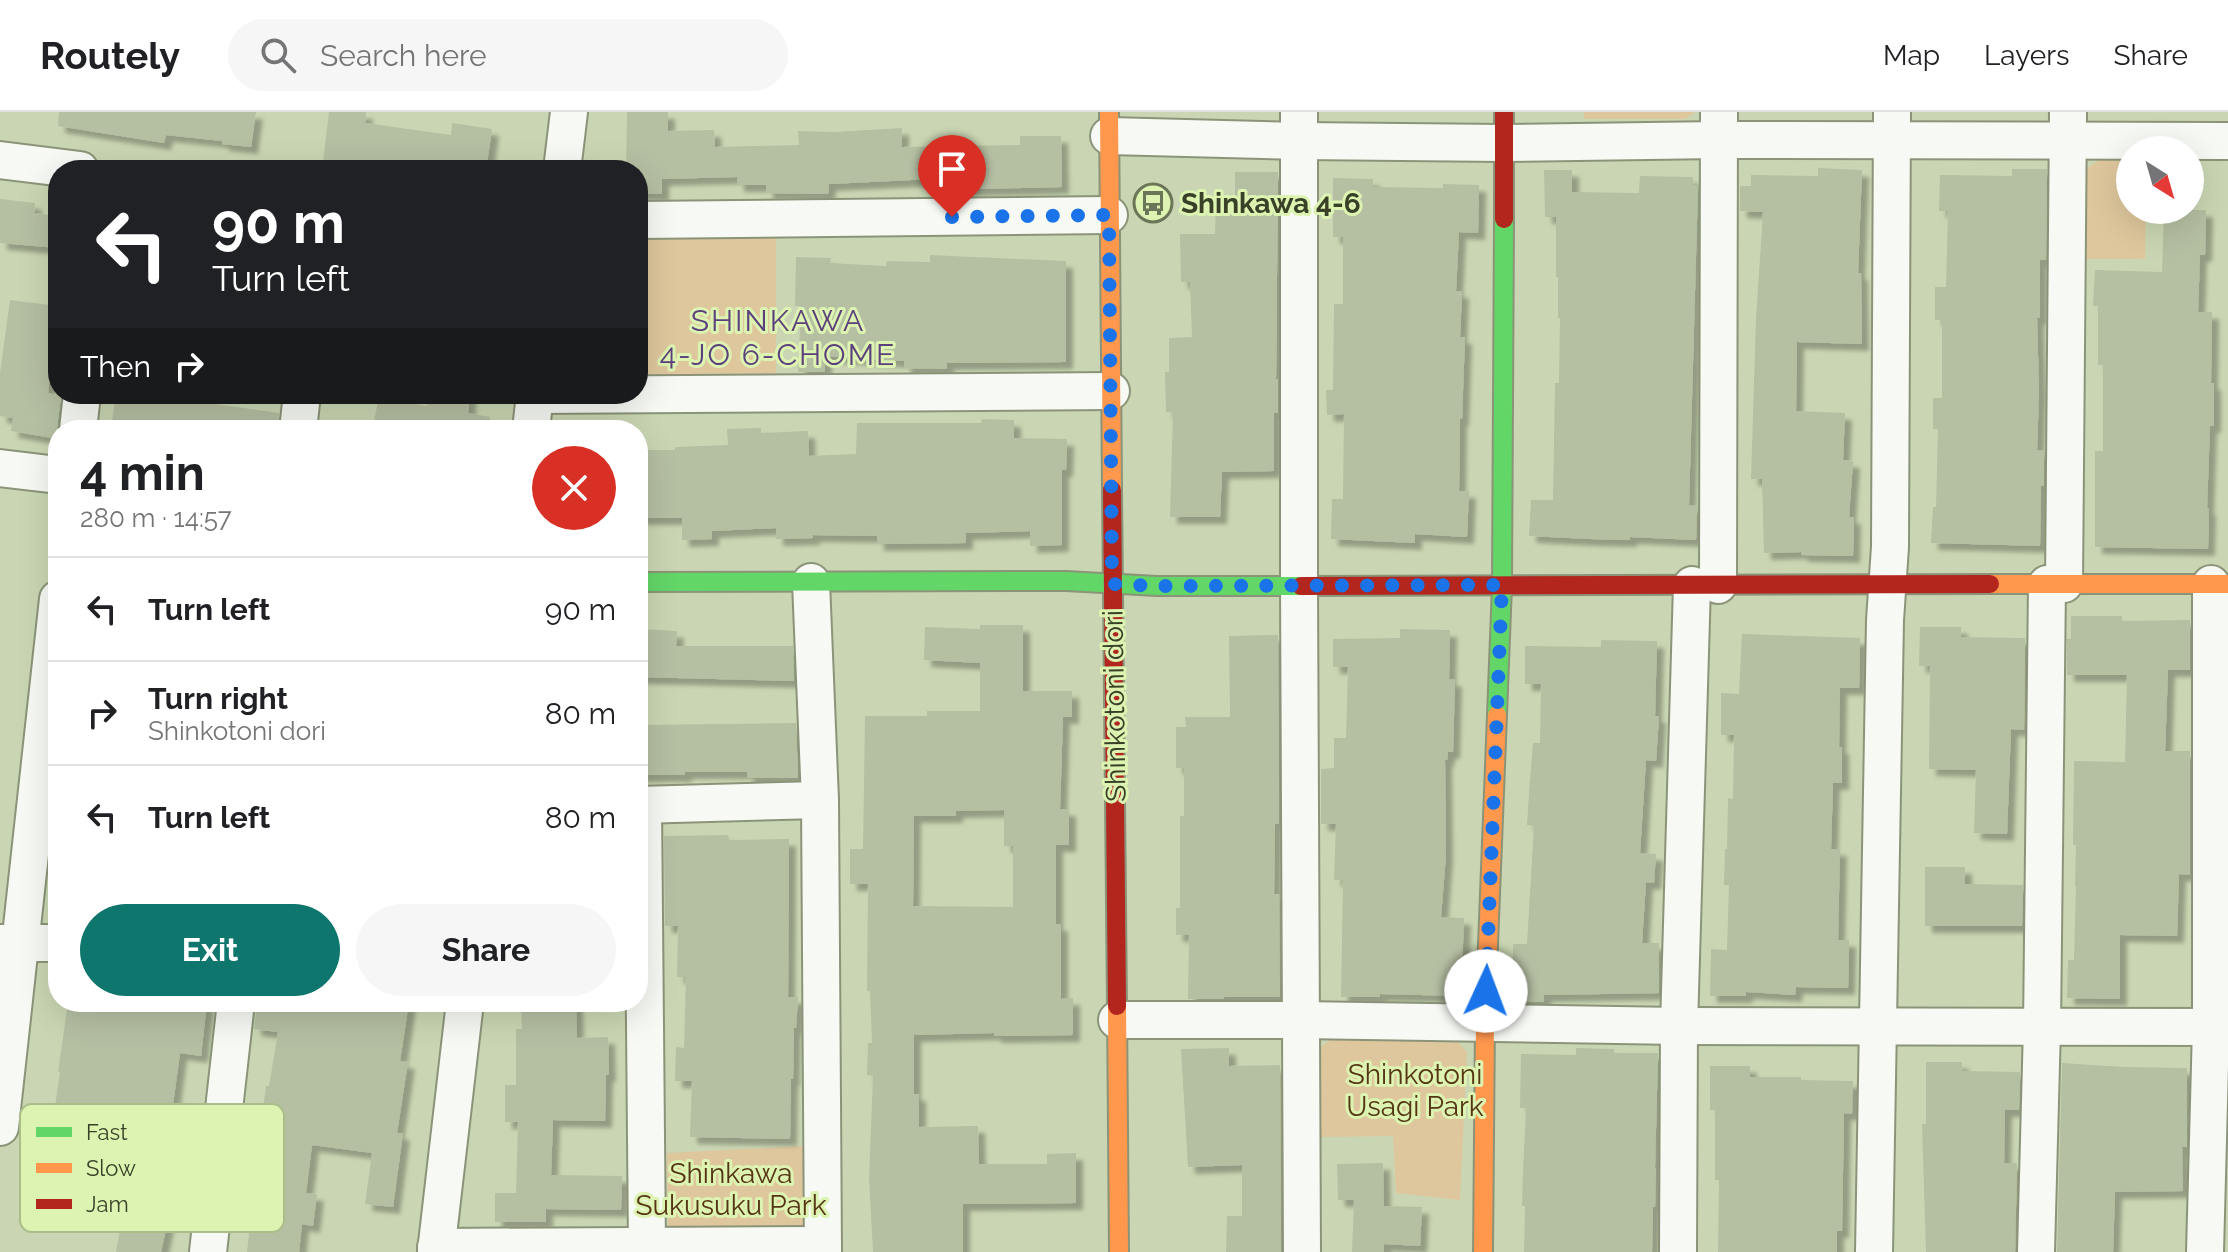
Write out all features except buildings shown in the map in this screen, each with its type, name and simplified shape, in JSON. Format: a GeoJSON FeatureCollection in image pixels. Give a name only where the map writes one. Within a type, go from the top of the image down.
{"type":"FeatureCollection","features":[{"type":"Feature","properties":{"kind":"street"},"geometry":{"type":"LineString","coordinates":[[563,160],[569,112]]}},
{"type":"Feature","properties":{"kind":"street"},"geometry":{"type":"LineString","coordinates":[[1109,124],[1504,128],[2068,127],[2228,141]]}},
{"type":"Feature","properties":{"kind":"street","name":"Shinkotoni dori"},"geometry":{"type":"LineString","coordinates":[[1109,124],[1119,1252]]}},
{"type":"Feature","properties":{"kind":"street"},"geometry":{"type":"LineString","coordinates":[[1678,1252],[1679,1026],[1705,585],[1719,126]]}},
{"type":"Feature","properties":{"kind":"street"},"geometry":{"type":"LineString","coordinates":[[1300,127],[1302,1252]]}},
{"type":"Feature","properties":{"kind":"street"},"geometry":{"type":"LineString","coordinates":[[1874,1252],[1885,620],[1890,532],[1892,127]]}},
{"type":"Feature","properties":{"kind":"street"},"geometry":{"type":"LineString","coordinates":[[2036,1252],[2068,127]]}},
{"type":"Feature","properties":{"kind":"street"},"geometry":{"type":"LineString","coordinates":[[1483,1252],[1485,1022],[1502,585],[1504,128]]}},
{"type":"Feature","properties":{"kind":"street"},"geometry":{"type":"LineString","coordinates":[[0,160],[48,166]]}},
{"type":"Feature","properties":{"kind":"street"},"geometry":{"type":"LineString","coordinates":[[648,220],[1109,215]]}},
{"type":"Feature","properties":{"kind":"street"},"geometry":{"type":"LineString","coordinates":[[648,403],[1111,391]]}},
{"type":"Feature","properties":{"kind":"street"},"geometry":{"type":"LineString","coordinates":[[534,406],[611,404]]}},
{"type":"Feature","properties":{"kind":"street"},"geometry":{"type":"LineString","coordinates":[[0,468],[48,474]]}},
{"type":"Feature","properties":{"kind":"street"},"geometry":{"type":"LineString","coordinates":[[648,582],[1066,581],[1157,586],[2220,584],[2219,1027],[2205,1252]]}},
{"type":"Feature","properties":{"kind":"street"},"geometry":{"type":"LineString","coordinates":[[464,1012],[436,1250],[647,1246],[823,1249],[820,800],[811,582]]}},
{"type":"Feature","properties":{"kind":"street"},"geometry":{"type":"LineString","coordinates":[[0,1127],[10,943],[48,671]]}},
{"type":"Feature","properties":{"kind":"street"},"geometry":{"type":"LineString","coordinates":[[648,805],[820,800]]}},
{"type":"Feature","properties":{"kind":"street"},"geometry":{"type":"LineString","coordinates":[[10,943],[48,943]]}},
{"type":"Feature","properties":{"kind":"street"},"geometry":{"type":"LineString","coordinates":[[225,1104],[235,1012]]}},
{"type":"Feature","properties":{"kind":"street"},"geometry":{"type":"LineString","coordinates":[[643,1012],[647,1246]]}},
{"type":"Feature","properties":{"kind":"street"},"geometry":{"type":"LineString","coordinates":[[1117,1020],[1679,1026],[2219,1027]]}},
{"type":"Feature","properties":{"kind":"street"},"geometry":{"type":"LineString","coordinates":[[208,1252],[210,1232]]}},
{"type":"Feature","properties":{"kind":"green space"},"geometry":{"type":"Polygon","coordinates":[[[1584,112],[1695,112],[1685,119],[1584,119],[1584,112]]]}},
{"type":"Feature","properties":{"kind":"green space"},"geometry":{"type":"Polygon","coordinates":[[[2102,158],[2116,158],[2116,224],[2146,224],[2145,259],[2085,259],[2086,169],[2102,158]]]}},
{"type":"Feature","properties":{"kind":"green space"},"geometry":{"type":"Polygon","coordinates":[[[648,233],[776,234],[776,376],[648,376],[648,233]]]}},
{"type":"Feature","properties":{"kind":"green space","name":"Shinkotoni Usagi Park"},"geometry":{"type":"Polygon","coordinates":[[[1332,1038],[1456,1040],[1467,1052],[1460,1200],[1396,1193],[1393,1136],[1320,1137],[1320,1048],[1332,1038]]]}},
{"type":"Feature","properties":{"kind":"green space","name":"Shinkawa Sukusuku Park"},"geometry":{"type":"Polygon","coordinates":[[[805,1146],[806,1227],[668,1230],[667,1153],[805,1146]]]}},
{"type":"Feature","properties":{"kind":"traffic: fast"},"geometry":{"type":"LineString","coordinates":[[1497,715],[1502,585],[1504,219]]}},
{"type":"Feature","properties":{"kind":"traffic: fast"},"geometry":{"type":"LineString","coordinates":[[648,582],[1066,581],[1157,586],[1301,586]]}},
{"type":"Feature","properties":{"kind":"traffic: slow"},"geometry":{"type":"LineString","coordinates":[[1109,112],[1112,490]]}},
{"type":"Feature","properties":{"kind":"traffic: slow"},"geometry":{"type":"LineString","coordinates":[[1990,584],[2228,584]]}},
{"type":"Feature","properties":{"kind":"traffic: slow"},"geometry":{"type":"LineString","coordinates":[[1483,1252],[1485,1022],[1497,715]]}},
{"type":"Feature","properties":{"kind":"traffic: slow"},"geometry":{"type":"LineString","coordinates":[[1117,1006],[1119,1252]]}},
{"type":"Feature","properties":{"kind":"traffic: jam"},"geometry":{"type":"LineString","coordinates":[[1504,112],[1504,219]]}},
{"type":"Feature","properties":{"kind":"traffic: jam"},"geometry":{"type":"LineString","coordinates":[[1112,490],[1117,1006]]}},
{"type":"Feature","properties":{"kind":"traffic: jam"},"geometry":{"type":"LineString","coordinates":[[1301,586],[1990,584]]}},
{"type":"Feature","properties":{"kind":"place","name":"Shinkawa 4-6"},"geometry":{"type":"Point","coordinates":[1153,203]}},
{"type":"Feature","properties":{"kind":"district","name":"SHINKAWA 4-JO 6-CHOME"},"geometry":{"type":"Point","coordinates":[778,338]}},
{"type":"Feature","properties":{"kind":"route"},"geometry":{"type":"LineString","coordinates":[[952,217],[1109,215],[1112,584],[1502,585],[1486,991]]}}]}
